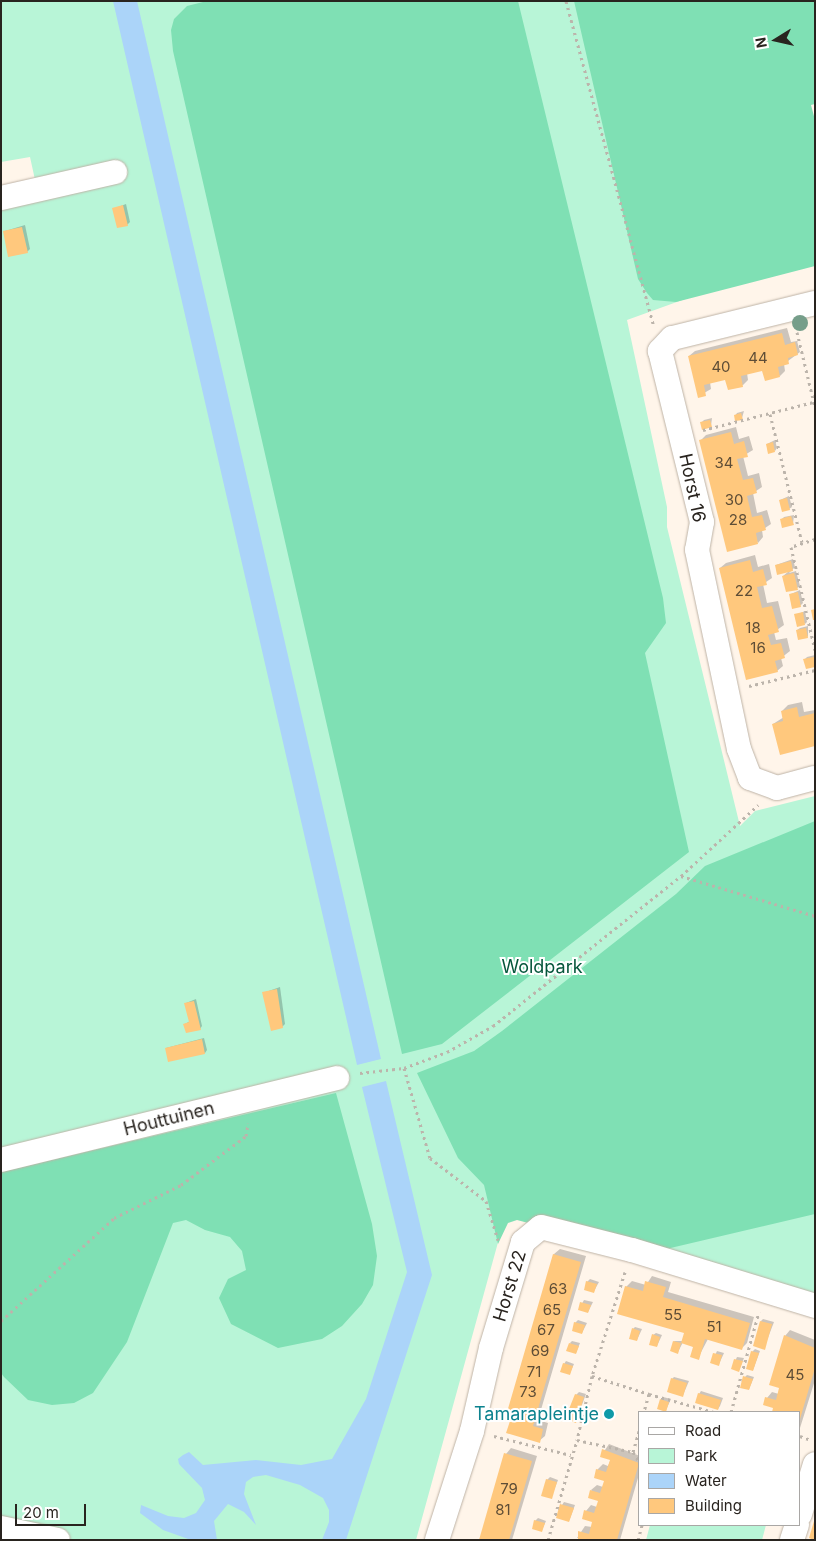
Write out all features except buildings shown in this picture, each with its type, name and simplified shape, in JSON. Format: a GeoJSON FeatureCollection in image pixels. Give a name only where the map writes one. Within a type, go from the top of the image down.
{"type":"FeatureCollection","features":[{"type":"Feature","properties":{"kind":"street"},"geometry":{"type":"LineString","coordinates":[[1,198],[115,172]]}},
{"type":"Feature","properties":{"kind":"street"},"geometry":{"type":"LineString","coordinates":[[660,351],[672,338],[815,303]]}},
{"type":"Feature","properties":{"kind":"street","name":"Horst 16"},"geometry":{"type":"LineString","coordinates":[[660,351],[702,522],[697,550],[739,749],[750,778],[777,788]]}},
{"type":"Feature","properties":{"kind":"street"},"geometry":{"type":"LineString","coordinates":[[777,788],[815,778]]}},
{"type":"Feature","properties":{"kind":"street","name":"Houttuinen"},"geometry":{"type":"LineString","coordinates":[[1,1160],[337,1078]]}},
{"type":"Feature","properties":{"kind":"street","name":"Horst 22"},"geometry":{"type":"LineString","coordinates":[[437,1540],[472,1431],[491,1348],[523,1242],[541,1227],[632,1250],[815,1306]]}},
{"type":"Feature","properties":{"kind":"street"},"geometry":{"type":"LineString","coordinates":[[802,1508],[815,1464]]}},
{"type":"Feature","properties":{"kind":"street"},"geometry":{"type":"LineString","coordinates":[[792,1540],[796,1526]]}},
{"type":"Feature","properties":{"kind":"street"},"geometry":{"type":"LineString","coordinates":[[1,1528],[58,1540]]}},
{"type":"Feature","properties":{"kind":"path"},"geometry":{"type":"LineString","coordinates":[[566,1],[660,351]]}},
{"type":"Feature","properties":{"kind":"path"},"geometry":{"type":"LineString","coordinates":[[681,436],[814,405],[792,308]]}},
{"type":"Feature","properties":{"kind":"path"},"geometry":{"type":"LineString","coordinates":[[770,414],[802,542]]}},
{"type":"Feature","properties":{"kind":"path"},"geometry":{"type":"LineString","coordinates":[[815,539],[791,547],[815,650]]}},
{"type":"Feature","properties":{"kind":"path"},"geometry":{"type":"LineString","coordinates":[[727,691],[815,670]]}},
{"type":"Feature","properties":{"kind":"path"},"geometry":{"type":"LineString","coordinates":[[337,1078],[369,1071],[404,1068],[447,1052],[493,1026],[681,876],[777,788]]}},
{"type":"Feature","properties":{"kind":"path"},"geometry":{"type":"LineString","coordinates":[[681,876],[815,916]]}},
{"type":"Feature","properties":{"kind":"path"},"geometry":{"type":"LineString","coordinates":[[404,1068],[430,1158],[486,1201],[500,1247]]}},
{"type":"Feature","properties":{"kind":"path"},"geometry":{"type":"LineString","coordinates":[[1,1321],[114,1218],[181,1185],[246,1136],[251,1099]]}},
{"type":"Feature","properties":{"kind":"path"},"geometry":{"type":"LineString","coordinates":[[548,1540],[571,1455],[577,1440],[592,1376],[632,1250]]}},
{"type":"Feature","properties":{"kind":"path"},"geometry":{"type":"LineString","coordinates":[[731,1411],[765,1291]]}},
{"type":"Feature","properties":{"kind":"path"},"geometry":{"type":"LineString","coordinates":[[592,1376],[710,1411]]}},
{"type":"Feature","properties":{"kind":"path"},"geometry":{"type":"LineString","coordinates":[[644,1411],[649,1394]]}},
{"type":"Feature","properties":{"kind":"path"},"geometry":{"type":"LineString","coordinates":[[472,1431],[571,1455]]}},
{"type":"Feature","properties":{"kind":"path"},"geometry":{"type":"LineString","coordinates":[[632,1452],[638,1433]]}},
{"type":"Feature","properties":{"kind":"path"},"geometry":{"type":"LineString","coordinates":[[801,1436],[815,1441]]}},
{"type":"Feature","properties":{"kind":"path"},"geometry":{"type":"LineString","coordinates":[[577,1440],[632,1452],[638,1460]]}},
{"type":"Feature","properties":{"kind":"path"},"geometry":{"type":"LineString","coordinates":[[638,1540],[642,1526]]}},
{"type":"Feature","properties":{"kind":"green space","name":"Woldpark"},"geometry":{"type":"Polygon","coordinates":[[[1,1],[815,1],[792,95],[815,252],[627,320],[667,507],[667,527],[740,826],[755,811],[815,796],[815,1310],[526,1212],[505,1217],[416,1540],[1,1540],[1,208],[39,198],[30,157],[1,162],[1,1]]]}},
{"type":"Feature","properties":{"kind":"green space"},"geometry":{"type":"Polygon","coordinates":[[[207,1],[518,1],[663,598],[666,623],[645,653],[689,852],[442,1044],[402,1054],[173,51],[171,30],[174,19],[187,6],[207,1]]]}},
{"type":"Feature","properties":{"kind":"green space"},"geometry":{"type":"Polygon","coordinates":[[[574,1],[815,1],[815,104],[811,105],[815,120],[815,266],[676,302],[653,300],[638,279],[574,1]]]}},
{"type":"Feature","properties":{"kind":"green space"},"geometry":{"type":"Polygon","coordinates":[[[815,821],[815,1214],[645,1254],[517,1220],[508,1223],[498,1244],[484,1185],[458,1158],[417,1073],[474,1051],[502,1031],[676,894],[705,866],[815,821]]]}},
{"type":"Feature","properties":{"kind":"green space"},"geometry":{"type":"Polygon","coordinates":[[[336,1093],[372,1224],[377,1256],[373,1285],[362,1304],[342,1326],[322,1339],[278,1348],[231,1324],[219,1298],[228,1279],[246,1270],[242,1251],[230,1237],[205,1230],[186,1220],[173,1223],[127,1342],[93,1393],[74,1403],[52,1405],[28,1400],[4,1377],[1,1373],[1,1172],[336,1093]]]}},
{"type":"Feature","properties":{"kind":"green space"},"geometry":{"type":"Polygon","coordinates":[[[650,1526],[766,1526],[762,1540],[646,1540],[650,1526]]]}},
{"type":"Feature","properties":{"kind":"water"},"geometry":{"type":"Polygon","coordinates":[[[113,1],[137,1],[381,1059],[357,1065],[113,1]]]}},
{"type":"Feature","properties":{"kind":"water"},"geometry":{"type":"Polygon","coordinates":[[[386,1081],[432,1275],[346,1540],[322,1540],[329,1522],[329,1510],[323,1498],[300,1485],[266,1475],[253,1477],[246,1482],[244,1494],[256,1525],[244,1512],[228,1504],[214,1521],[217,1540],[191,1540],[163,1530],[140,1513],[141,1505],[168,1516],[184,1518],[196,1513],[205,1500],[202,1488],[179,1464],[178,1459],[183,1455],[189,1452],[203,1465],[256,1460],[301,1465],[332,1459],[366,1399],[407,1272],[362,1087],[386,1081]]]}},
{"type":"Feature","properties":{"kind":"place","name":"Tamarapleintje"},"geometry":{"type":"Point","coordinates":[609,1414]}}]}
